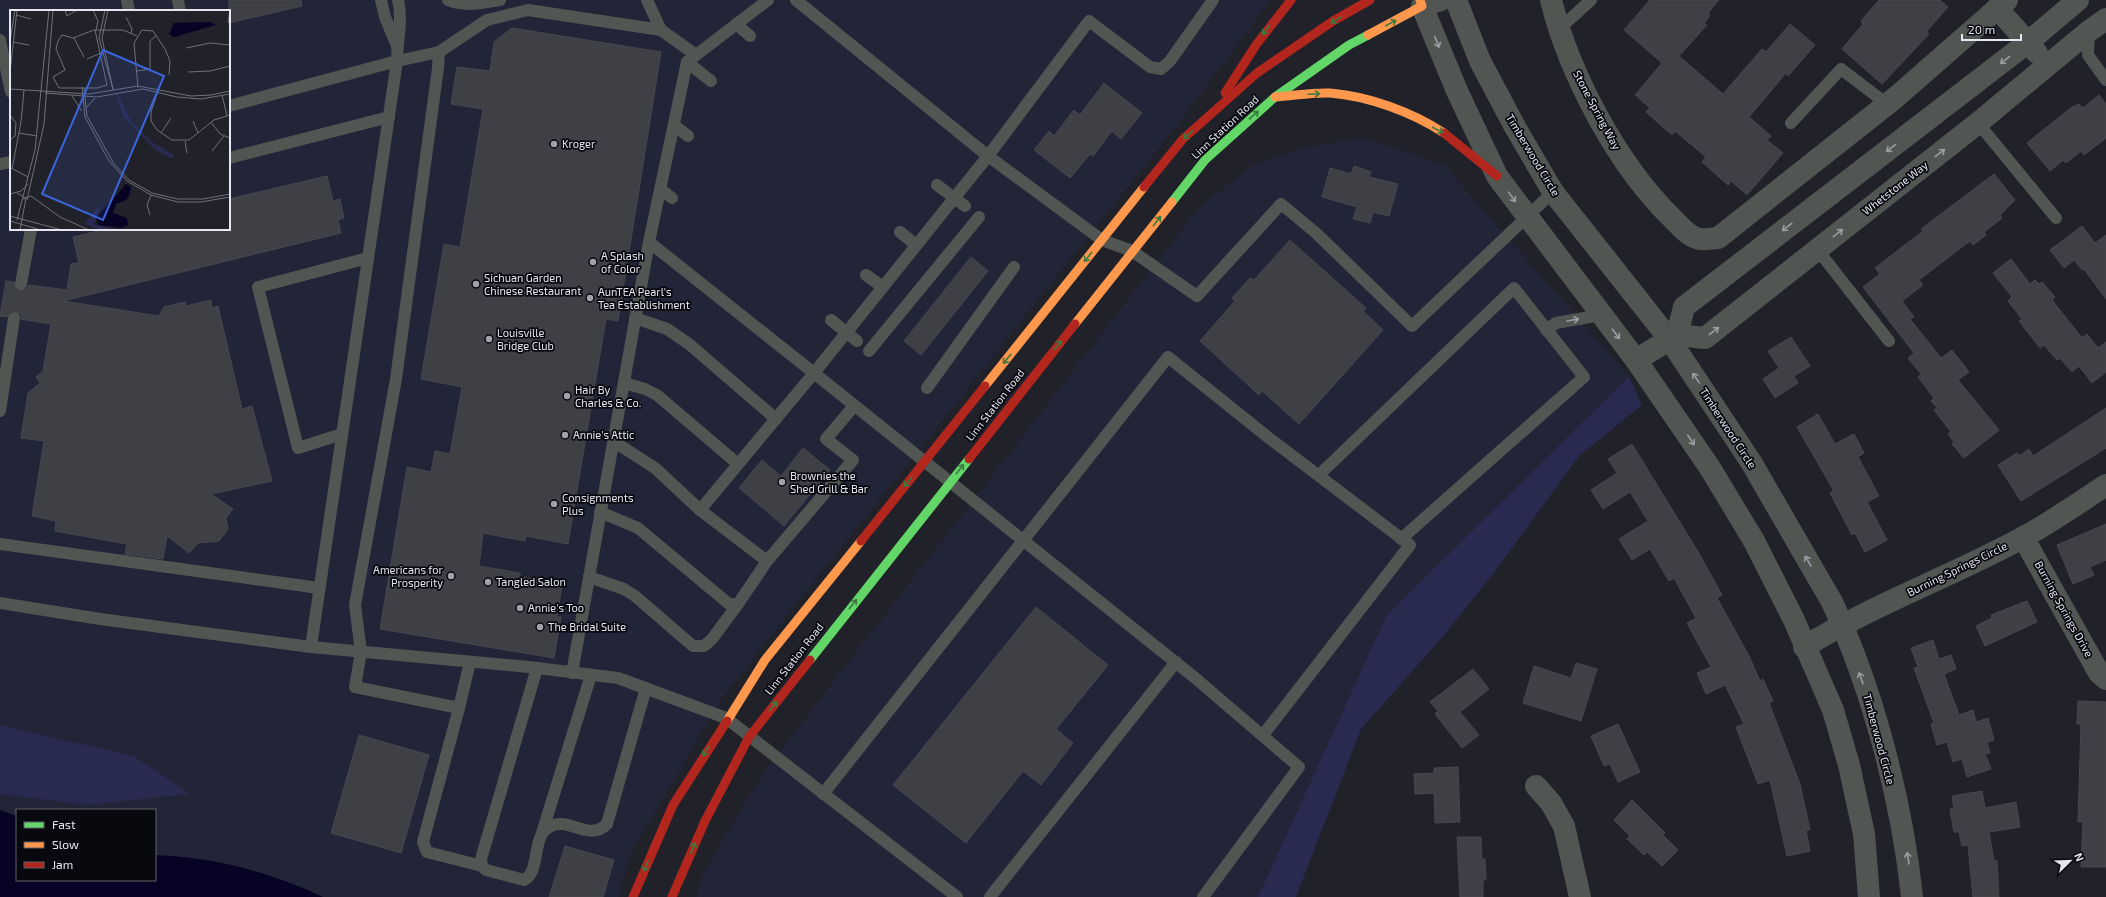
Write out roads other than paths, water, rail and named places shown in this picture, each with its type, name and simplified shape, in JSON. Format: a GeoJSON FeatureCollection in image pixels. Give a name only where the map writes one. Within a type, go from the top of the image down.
{"type":"FeatureCollection","features":[{"type":"Feature","properties":{"kind":"street"},"geometry":{"type":"LineString","coordinates":[[1216,108],[1242,63],[1267,28],[1291,0]]}},
{"type":"Feature","properties":{"kind":"street","name":"Linn Station Road"},"geometry":{"type":"LineString","coordinates":[[634,897],[672,805],[764,660],[1183,139],[1257,73],[1333,21],[1370,0]]}},
{"type":"Feature","properties":{"kind":"street","name":"Timberwood Circle"},"geometry":{"type":"LineString","coordinates":[[1456,0],[1480,61],[1515,127],[1553,192],[1674,338],[1751,462],[1832,602],[1842,624],[1877,724],[1908,857],[1912,897]]}},
{"type":"Feature","properties":{"kind":"street","name":"Stone Spring Way"},"geometry":{"type":"LineString","coordinates":[[1551,0],[1558,30],[1574,67],[1603,125],[1617,149],[1662,209],[1685,231],[1699,239],[1718,238],[1887,104],[1998,3]]}},
{"type":"Feature","properties":{"kind":"street"},"geometry":{"type":"LineString","coordinates":[[1428,2],[1457,90],[1497,176],[1526,217],[1636,360],[1710,468],[1754,541],[1794,620],[1804,647],[1833,710],[1849,765],[1864,834],[1869,897]]}},
{"type":"Feature","properties":{"kind":"street","name":"Linn Station Road"},"geometry":{"type":"LineString","coordinates":[[672,897],[705,821],[749,737],[950,480],[1205,160],[1275,97],[1349,45],[1428,2]]}},
{"type":"Feature","properties":{"kind":"street"},"geometry":{"type":"LineString","coordinates":[[1636,360],[1674,338],[1684,307],[2028,43],[2070,2],[2088,31]]}},
{"type":"Feature","properties":{"kind":"street"},"geometry":{"type":"LineString","coordinates":[[1998,3],[2028,43],[2048,66]]}},
{"type":"Feature","properties":{"kind":"street","name":"Whetstone Way"},"geometry":{"type":"LineString","coordinates":[[1674,338],[1705,338],[1978,123],[2088,31],[2106,19]]}},
{"type":"Feature","properties":{"kind":"street"},"geometry":{"type":"LineString","coordinates":[[1275,97],[1330,93],[1364,100],[1406,114],[1441,131],[1470,152],[1497,176]]}},
{"type":"Feature","properties":{"kind":"street","name":"Burning Springs Circle"},"geometry":{"type":"LineString","coordinates":[[1804,647],[1842,624],[2023,537],[2059,517],[2106,485]]}},
{"type":"Feature","properties":{"kind":"street","name":"Burning Springs Drive"},"geometry":{"type":"LineString","coordinates":[[2023,537],[2037,559],[2099,673],[2106,679]]}},
{"type":"Feature","properties":{"kind":"street"},"geometry":{"type":"LineString","coordinates":[[1536,786],[1551,803],[1564,826],[1580,897]]}},
{"type":"Feature","properties":{"kind":"lane"},"geometry":{"type":"LineString","coordinates":[[127,0],[129,10]]}},
{"type":"Feature","properties":{"kind":"lane"},"geometry":{"type":"LineString","coordinates":[[178,0],[180,10]]}},
{"type":"Feature","properties":{"kind":"lane"},"geometry":{"type":"LineString","coordinates":[[380,0],[385,17],[397,46]]}},
{"type":"Feature","properties":{"kind":"lane"},"geometry":{"type":"LineString","coordinates":[[311,647],[397,61],[397,46],[402,13],[398,0]]}},
{"type":"Feature","properties":{"kind":"lane"},"geometry":{"type":"LineString","coordinates":[[448,0],[455,3],[478,4],[500,0]]}},
{"type":"Feature","properties":{"kind":"lane"},"geometry":{"type":"LineString","coordinates":[[647,0],[661,30],[692,58],[711,80]]}},
{"type":"Feature","properties":{"kind":"lane"},"geometry":{"type":"LineString","coordinates":[[572,673],[649,242],[674,125],[692,58],[768,0]]}},
{"type":"Feature","properties":{"kind":"lane"},"geometry":{"type":"LineString","coordinates":[[796,0],[988,156],[1102,240],[1132,251],[1197,296],[1281,204],[1316,233],[1412,326],[1553,192]]}},
{"type":"Feature","properties":{"kind":"lane"},"geometry":{"type":"LineString","coordinates":[[700,510],[814,373],[988,156],[1089,21],[1150,67],[1161,69],[1170,61],[1213,0]]}},
{"type":"Feature","properties":{"kind":"lane"},"geometry":{"type":"LineString","coordinates":[[1558,30],[1591,0]]}},
{"type":"Feature","properties":{"kind":"lane"},"geometry":{"type":"LineString","coordinates":[[230,106],[397,61],[439,52],[487,20],[528,10],[661,30]]}},
{"type":"Feature","properties":{"kind":"lane"},"geometry":{"type":"LineString","coordinates":[[736,24],[750,36]]}},
{"type":"Feature","properties":{"kind":"lane"},"geometry":{"type":"LineString","coordinates":[[2088,31],[2088,56],[2106,80]]}},
{"type":"Feature","properties":{"kind":"lane"},"geometry":{"type":"LineString","coordinates":[[0,40],[10,87]]}},
{"type":"Feature","properties":{"kind":"lane"},"geometry":{"type":"LineString","coordinates":[[439,52],[396,379],[355,605],[361,652],[355,687],[459,708]]}},
{"type":"Feature","properties":{"kind":"lane"},"geometry":{"type":"LineString","coordinates":[[1791,123],[1841,69],[1887,104]]}},
{"type":"Feature","properties":{"kind":"lane"},"geometry":{"type":"LineString","coordinates":[[230,158],[389,117]]}},
{"type":"Feature","properties":{"kind":"lane"},"geometry":{"type":"LineString","coordinates":[[1978,123],[2056,218]]}},
{"type":"Feature","properties":{"kind":"lane"},"geometry":{"type":"LineString","coordinates":[[674,125],[688,136]]}},
{"type":"Feature","properties":{"kind":"lane"},"geometry":{"type":"LineString","coordinates":[[0,164],[10,162]]}},
{"type":"Feature","properties":{"kind":"lane"},"geometry":{"type":"LineString","coordinates":[[938,185],[965,206]]}},
{"type":"Feature","properties":{"kind":"lane"},"geometry":{"type":"LineString","coordinates":[[660,189],[672,198]]}},
{"type":"Feature","properties":{"kind":"lane"},"geometry":{"type":"LineString","coordinates":[[869,351],[979,217]]}},
{"type":"Feature","properties":{"kind":"lane"},"geometry":{"type":"LineString","coordinates":[[21,284],[31,230]]}},
{"type":"Feature","properties":{"kind":"lane"},"geometry":{"type":"LineString","coordinates":[[900,232],[916,246]]}},
{"type":"Feature","properties":{"kind":"lane"},"geometry":{"type":"LineString","coordinates":[[649,242],[924,462],[950,480],[1176,662],[1300,767],[1203,897]]}},
{"type":"Feature","properties":{"kind":"lane"},"geometry":{"type":"LineString","coordinates":[[1817,249],[1889,341]]}},
{"type":"Feature","properties":{"kind":"lane"},"geometry":{"type":"LineString","coordinates":[[342,434],[298,448],[258,287],[368,258]]}},
{"type":"Feature","properties":{"kind":"lane"},"geometry":{"type":"LineString","coordinates":[[927,388],[1014,267]]}},
{"type":"Feature","properties":{"kind":"lane"},"geometry":{"type":"LineString","coordinates":[[866,275],[883,287]]}},
{"type":"Feature","properties":{"kind":"lane"},"geometry":{"type":"LineString","coordinates":[[1319,475],[1514,288],[1584,377],[1401,539]]}},
{"type":"Feature","properties":{"kind":"lane"},"geometry":{"type":"LineString","coordinates":[[1546,330],[1556,323],[1601,315]]}},
{"type":"Feature","properties":{"kind":"lane"},"geometry":{"type":"LineString","coordinates":[[0,411],[14,318]]}},
{"type":"Feature","properties":{"kind":"lane"},"geometry":{"type":"LineString","coordinates":[[635,318],[667,329],[689,344],[776,419]]}},
{"type":"Feature","properties":{"kind":"lane"},"geometry":{"type":"LineString","coordinates":[[830,320],[857,341]]}},
{"type":"Feature","properties":{"kind":"lane"},"geometry":{"type":"LineString","coordinates":[[823,794],[1168,357],[1269,438],[1410,545],[1264,735]]}},
{"type":"Feature","properties":{"kind":"lane"},"geometry":{"type":"LineString","coordinates":[[624,384],[645,389],[657,395],[738,464]]}},
{"type":"Feature","properties":{"kind":"lane"},"geometry":{"type":"LineString","coordinates":[[589,577],[624,589],[635,596],[693,646],[704,646],[712,639],[738,604],[767,561],[852,460],[826,439],[854,406]]}},
{"type":"Feature","properties":{"kind":"lane"},"geometry":{"type":"LineString","coordinates":[[613,441],[655,468],[700,510],[767,561]]}},
{"type":"Feature","properties":{"kind":"lane"},"geometry":{"type":"LineString","coordinates":[[600,512],[638,528],[729,604],[738,604]]}},
{"type":"Feature","properties":{"kind":"lane"},"geometry":{"type":"LineString","coordinates":[[0,544],[319,588]]}},
{"type":"Feature","properties":{"kind":"lane"},"geometry":{"type":"LineString","coordinates":[[0,603],[100,619],[311,647],[537,668],[618,678],[726,718],[957,897]]}},
{"type":"Feature","properties":{"kind":"lane"},"geometry":{"type":"LineString","coordinates":[[470,662],[423,842],[427,852],[482,866],[486,870],[524,880],[528,878],[531,873],[591,675]]}},
{"type":"Feature","properties":{"kind":"lane"},"geometry":{"type":"LineString","coordinates":[[990,897],[1176,662]]}},
{"type":"Feature","properties":{"kind":"lane"},"geometry":{"type":"LineString","coordinates":[[482,866],[481,858],[537,668]]}},
{"type":"Feature","properties":{"kind":"lane"},"geometry":{"type":"LineString","coordinates":[[542,833],[550,826],[561,824],[593,832],[601,830],[607,824],[646,688]]}},
{"type":"Feature","properties":{"kind":"place","name":"Kroger"},"geometry":{"type":"Point","coordinates":[554,144]}},
{"type":"Feature","properties":{"kind":"place","name":"A Splash of Color"},"geometry":{"type":"Point","coordinates":[593,262]}},
{"type":"Feature","properties":{"kind":"place","name":"Sichuan Garden Chinese Restaurant"},"geometry":{"type":"Point","coordinates":[476,284]}},
{"type":"Feature","properties":{"kind":"place","name":"AunTEA Pearl's Tea Establishment"},"geometry":{"type":"Point","coordinates":[590,298]}},
{"type":"Feature","properties":{"kind":"place","name":"Louisville Bridge Club"},"geometry":{"type":"Point","coordinates":[489,339]}},
{"type":"Feature","properties":{"kind":"place","name":"Hair By Charles & Co."},"geometry":{"type":"Point","coordinates":[567,396]}},
{"type":"Feature","properties":{"kind":"place","name":"Annie's Attic"},"geometry":{"type":"Point","coordinates":[565,435]}},
{"type":"Feature","properties":{"kind":"place","name":"Brownies the Shed Grill & Bar"},"geometry":{"type":"Point","coordinates":[782,482]}},
{"type":"Feature","properties":{"kind":"place","name":"Consignments Plus"},"geometry":{"type":"Point","coordinates":[554,504]}},
{"type":"Feature","properties":{"kind":"place","name":"Americans for Prosperity"},"geometry":{"type":"Point","coordinates":[451,576]}},
{"type":"Feature","properties":{"kind":"place","name":"Tangled Salon"},"geometry":{"type":"Point","coordinates":[488,582]}},
{"type":"Feature","properties":{"kind":"place","name":"Annie's Too"},"geometry":{"type":"Point","coordinates":[520,608]}},
{"type":"Feature","properties":{"kind":"place","name":"The Bridal Suite"},"geometry":{"type":"Point","coordinates":[540,627]}}]}
